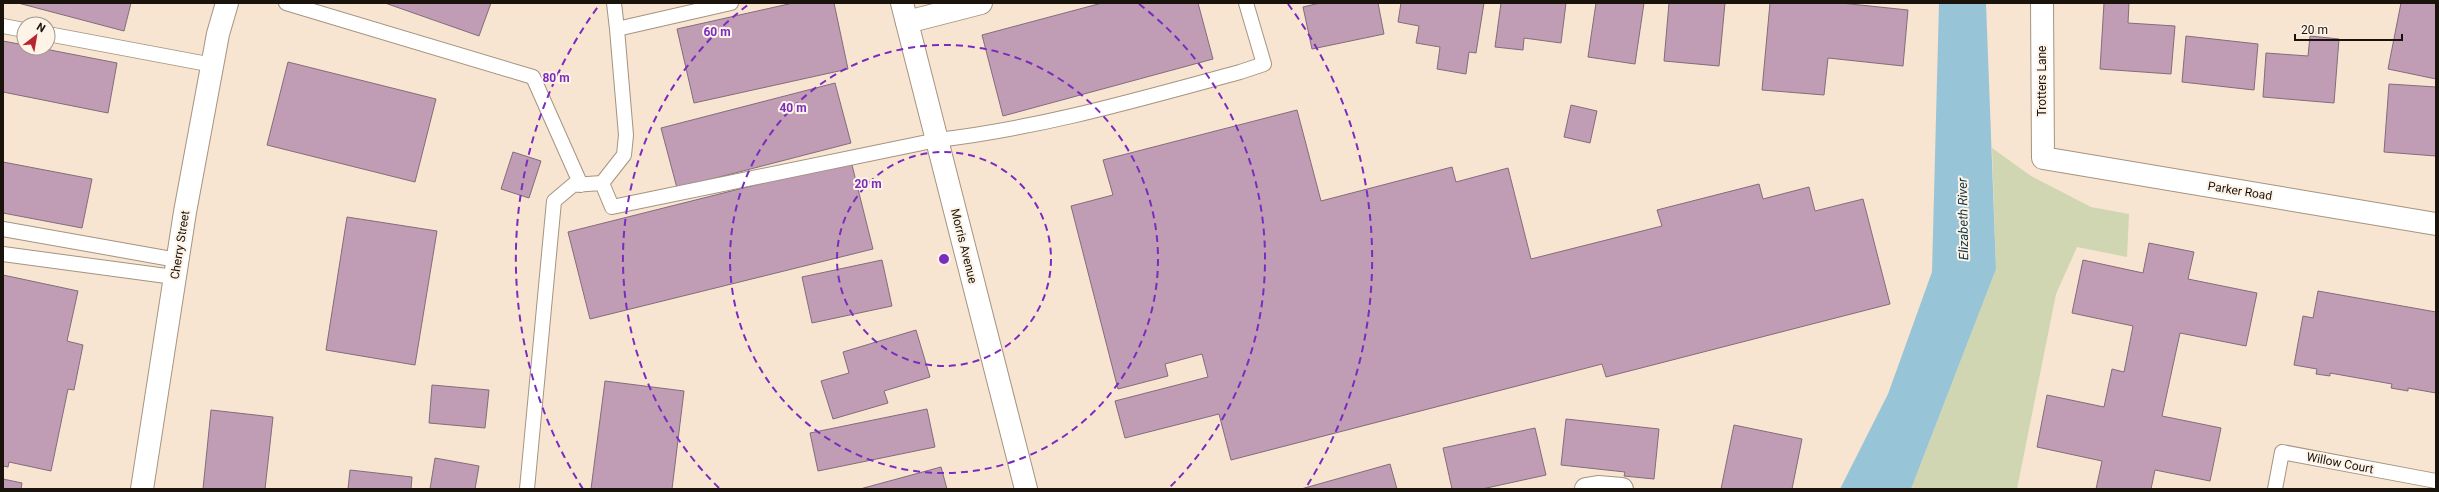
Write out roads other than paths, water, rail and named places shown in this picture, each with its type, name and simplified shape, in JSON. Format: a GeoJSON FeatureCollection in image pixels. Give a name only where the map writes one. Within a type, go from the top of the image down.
{"type":"FeatureCollection","features":[{"type":"Feature","properties":{"kind":"street","name":"Cherry Street"},"geometry":{"type":"LineString","coordinates":[[142,489],[176,269],[212,65],[218,34],[227,3]]}},
{"type":"Feature","properties":{"kind":"street"},"geometry":{"type":"LineString","coordinates":[[904,13],[981,3]]}},
{"type":"Feature","properties":{"kind":"street","name":"Trotters Lane"},"geometry":{"type":"LineString","coordinates":[[2042,3],[2043,158]]}},
{"type":"Feature","properties":{"kind":"street","name":"Morris Avenue"},"geometry":{"type":"LineString","coordinates":[[904,13],[1026,489]]}},
{"type":"Feature","properties":{"kind":"street","name":"Parker Road"},"geometry":{"type":"LineString","coordinates":[[2043,158],[2436,224]]}},
{"type":"Feature","properties":{"kind":"street"},"geometry":{"type":"LineString","coordinates":[[1586,489],[1598,487],[1622,489]]}},
{"type":"Feature","properties":{"kind":"lane"},"geometry":{"type":"LineString","coordinates":[[286,3],[533,77],[581,185]]}},
{"type":"Feature","properties":{"kind":"lane"},"geometry":{"type":"LineString","coordinates":[[527,489],[554,201],[573,186],[602,183],[624,155],[626,135],[614,3]]}},
{"type":"Feature","properties":{"kind":"lane"},"geometry":{"type":"LineString","coordinates":[[617,29],[731,3]]}},
{"type":"Feature","properties":{"kind":"lane"},"geometry":{"type":"LineString","coordinates":[[602,183],[612,207],[937,140],[989,134],[1085,114],[1264,64],[1246,3]]}},
{"type":"Feature","properties":{"kind":"lane"},"geometry":{"type":"LineString","coordinates":[[3,26],[16,28]]}},
{"type":"Feature","properties":{"kind":"lane"},"geometry":{"type":"LineString","coordinates":[[56,36],[212,65]]}},
{"type":"Feature","properties":{"kind":"lane"},"geometry":{"type":"LineString","coordinates":[[3,229],[176,269]]}},
{"type":"Feature","properties":{"kind":"lane"},"geometry":{"type":"LineString","coordinates":[[3,254],[176,269]]}},
{"type":"Feature","properties":{"kind":"lane","name":"Willow Court"},"geometry":{"type":"LineString","coordinates":[[2275,489],[2282,452],[2436,481]]}},
{"type":"Feature","properties":{"kind":"water","name":"Elizabeth River"},"geometry":{"type":"Polygon","coordinates":[[[1939,3],[1986,3],[1996,269],[1911,489],[1840,489],[1888,394],[1932,272],[1939,3]]]}}]}
